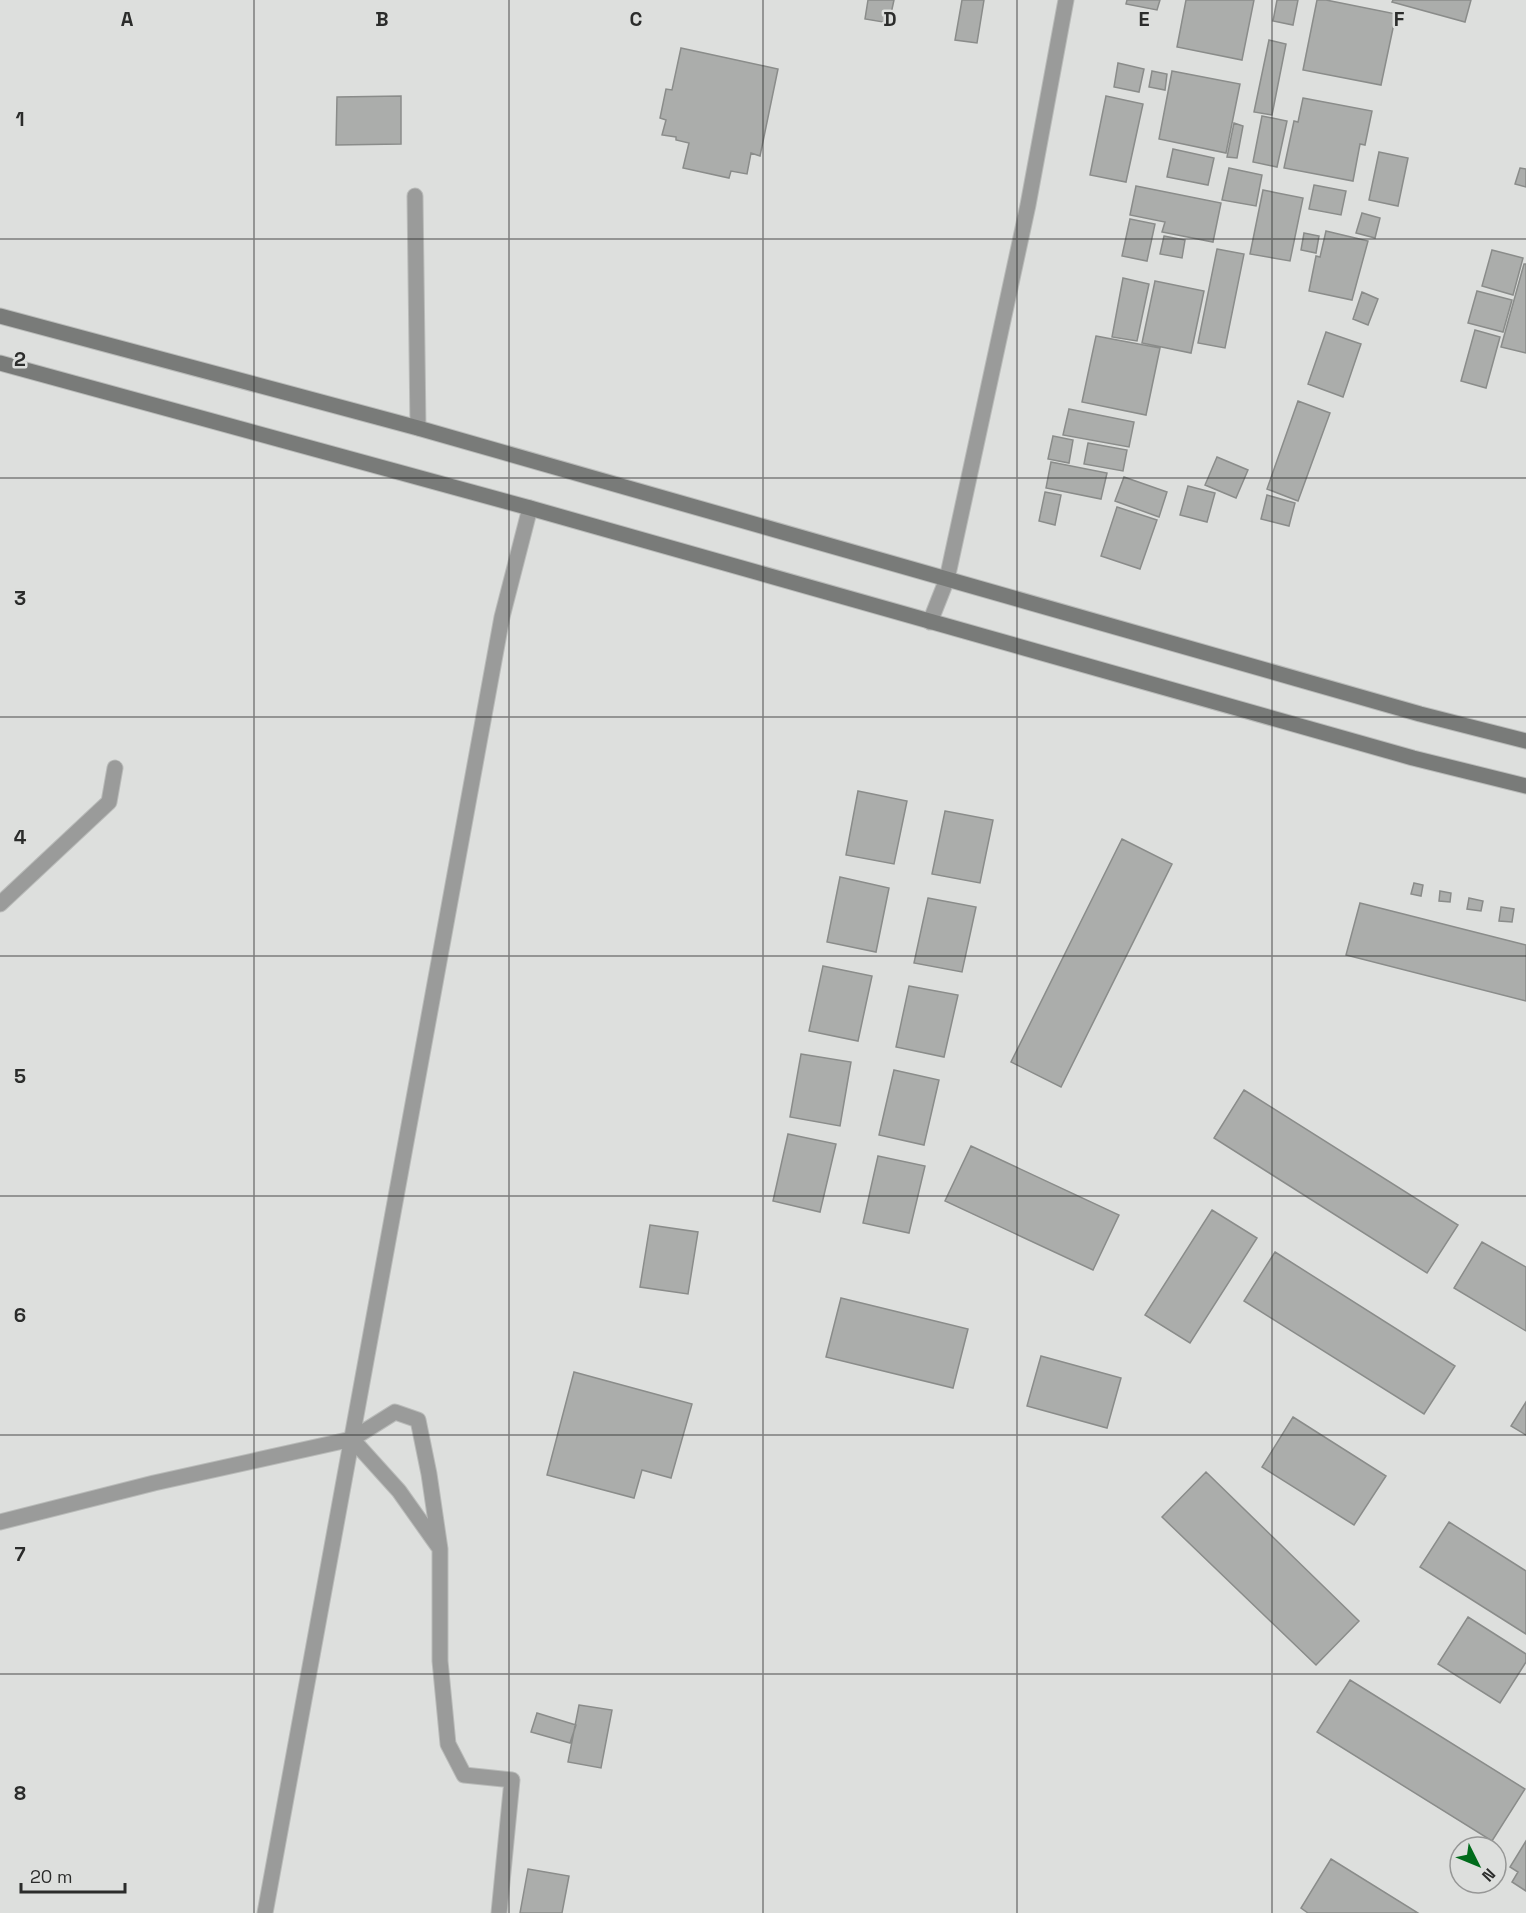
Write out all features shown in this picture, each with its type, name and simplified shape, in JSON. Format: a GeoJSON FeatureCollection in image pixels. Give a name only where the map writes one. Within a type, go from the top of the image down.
{"type":"FeatureCollection","features":[{"type":"Feature","properties":{"kind":"main road"},"geometry":{"type":"LineString","coordinates":[[0,316],[418,428],[1420,714],[1526,741]]}},
{"type":"Feature","properties":{"kind":"main road"},"geometry":{"type":"LineString","coordinates":[[0,363],[530,508],[1413,758],[1526,786]]}},
{"type":"Feature","properties":{"kind":"street"},"geometry":{"type":"LineString","coordinates":[[930,622],[946,579],[1028,205],[1066,0]]}},
{"type":"Feature","properties":{"kind":"street"},"geometry":{"type":"LineString","coordinates":[[415,196],[418,428]]}},
{"type":"Feature","properties":{"kind":"street"},"geometry":{"type":"LineString","coordinates":[[265,1913],[500,628],[530,508]]}},
{"type":"Feature","properties":{"kind":"street"},"geometry":{"type":"LineString","coordinates":[[0,904],[109,802],[115,768]]}},
{"type":"Feature","properties":{"kind":"street"},"geometry":{"type":"LineString","coordinates":[[0,1522],[154,1483],[352,1439],[395,1412],[418,1420],[440,1549],[440,1661],[448,1744],[464,1775],[512,1780],[499,1913]]}},
{"type":"Feature","properties":{"kind":"street"},"geometry":{"type":"LineString","coordinates":[[352,1439],[399,1491],[440,1549]]}},
{"type":"Feature","properties":{"kind":"building"},"geometry":{"type":"Polygon","coordinates":[[[868,0],[894,0],[889,23],[865,19],[868,0]]]}},
{"type":"Feature","properties":{"kind":"building"},"geometry":{"type":"Polygon","coordinates":[[[962,0],[984,0],[977,43],[955,40],[962,0]]]}},
{"type":"Feature","properties":{"kind":"building"},"geometry":{"type":"Polygon","coordinates":[[[1127,0],[1160,0],[1157,10],[1126,4],[1127,0]]]}},
{"type":"Feature","properties":{"kind":"building"},"geometry":{"type":"Polygon","coordinates":[[[1186,0],[1254,0],[1242,60],[1177,47],[1186,0]]]}},
{"type":"Feature","properties":{"kind":"building"},"geometry":{"type":"Polygon","coordinates":[[[1277,0],[1298,0],[1293,25],[1273,21],[1277,0]]]}},
{"type":"Feature","properties":{"kind":"building"},"geometry":{"type":"Polygon","coordinates":[[[1317,0],[1396,14],[1381,85],[1303,70],[1317,0]]]}},
{"type":"Feature","properties":{"kind":"building"},"geometry":{"type":"Polygon","coordinates":[[[1393,0],[1471,0],[1465,22],[1392,2],[1393,0]]]}},
{"type":"Feature","properties":{"kind":"building"},"geometry":{"type":"Polygon","coordinates":[[[1269,40],[1286,44],[1272,115],[1254,112],[1269,40]]]}},
{"type":"Feature","properties":{"kind":"building"},"geometry":{"type":"Polygon","coordinates":[[[681,48],[778,69],[760,156],[751,153],[747,174],[731,171],[729,178],[683,168],[689,143],[676,140],[676,137],[662,135],[666,120],[660,118],[666,89],[672,90],[681,48]]]}},
{"type":"Feature","properties":{"kind":"building"},"geometry":{"type":"Polygon","coordinates":[[[1118,63],[1144,69],[1139,92],[1114,87],[1118,63]]]}},
{"type":"Feature","properties":{"kind":"building"},"geometry":{"type":"Polygon","coordinates":[[[1152,71],[1167,74],[1165,90],[1149,87],[1152,71]]]}},
{"type":"Feature","properties":{"kind":"building"},"geometry":{"type":"Polygon","coordinates":[[[1172,71],[1240,84],[1226,153],[1159,139],[1172,71]]]}},
{"type":"Feature","properties":{"kind":"building"},"geometry":{"type":"Polygon","coordinates":[[[401,96],[401,144],[336,145],[337,97],[401,96]]]}},
{"type":"Feature","properties":{"kind":"building"},"geometry":{"type":"Polygon","coordinates":[[[1106,96],[1143,104],[1126,182],[1090,175],[1106,96]]]}},
{"type":"Feature","properties":{"kind":"building"},"geometry":{"type":"Polygon","coordinates":[[[1303,98],[1372,111],[1365,145],[1360,144],[1353,181],[1284,168],[1294,121],[1298,122],[1303,98]]]}},
{"type":"Feature","properties":{"kind":"building"},"geometry":{"type":"Polygon","coordinates":[[[1262,116],[1287,121],[1277,167],[1253,162],[1262,116]]]}},
{"type":"Feature","properties":{"kind":"building"},"geometry":{"type":"Polygon","coordinates":[[[1234,123],[1243,126],[1237,158],[1227,157],[1234,123]]]}},
{"type":"Feature","properties":{"kind":"building"},"geometry":{"type":"Polygon","coordinates":[[[1173,149],[1214,158],[1208,185],[1167,177],[1173,149]]]}},
{"type":"Feature","properties":{"kind":"building"},"geometry":{"type":"Polygon","coordinates":[[[1379,152],[1408,158],[1398,206],[1369,200],[1379,152]]]}},
{"type":"Feature","properties":{"kind":"building"},"geometry":{"type":"Polygon","coordinates":[[[1229,168],[1262,175],[1256,206],[1222,200],[1229,168]]]}},
{"type":"Feature","properties":{"kind":"building"},"geometry":{"type":"Polygon","coordinates":[[[1520,168],[1526,169],[1526,187],[1515,184],[1520,168]]]}},
{"type":"Feature","properties":{"kind":"building"},"geometry":{"type":"Polygon","coordinates":[[[1314,185],[1346,191],[1341,215],[1309,209],[1314,185]]]}},
{"type":"Feature","properties":{"kind":"building"},"geometry":{"type":"Polygon","coordinates":[[[1136,186],[1221,203],[1213,242],[1162,232],[1165,222],[1130,215],[1136,186]]]}},
{"type":"Feature","properties":{"kind":"building"},"geometry":{"type":"Polygon","coordinates":[[[1263,190],[1303,198],[1290,261],[1250,254],[1263,190]]]}},
{"type":"Feature","properties":{"kind":"building"},"geometry":{"type":"Polygon","coordinates":[[[1362,213],[1380,218],[1375,238],[1356,233],[1362,213]]]}},
{"type":"Feature","properties":{"kind":"building"},"geometry":{"type":"Polygon","coordinates":[[[1130,219],[1155,224],[1147,261],[1122,256],[1130,219]]]}},
{"type":"Feature","properties":{"kind":"building"},"geometry":{"type":"Polygon","coordinates":[[[1326,231],[1368,241],[1352,300],[1309,291],[1316,256],[1320,257],[1326,231]]]}},
{"type":"Feature","properties":{"kind":"building"},"geometry":{"type":"Polygon","coordinates":[[[1304,233],[1319,236],[1316,253],[1301,250],[1304,233]]]}},
{"type":"Feature","properties":{"kind":"building"},"geometry":{"type":"Polygon","coordinates":[[[1164,236],[1185,240],[1182,258],[1160,254],[1164,236]]]}},
{"type":"Feature","properties":{"kind":"building"},"geometry":{"type":"Polygon","coordinates":[[[1217,249],[1244,254],[1225,348],[1198,343],[1217,249]]]}},
{"type":"Feature","properties":{"kind":"building"},"geometry":{"type":"Polygon","coordinates":[[[1492,250],[1523,258],[1513,295],[1482,286],[1492,250]]]}},
{"type":"Feature","properties":{"kind":"building"},"geometry":{"type":"Polygon","coordinates":[[[1524,264],[1526,264],[1526,353],[1501,347],[1524,264]]]}},
{"type":"Feature","properties":{"kind":"building"},"geometry":{"type":"Polygon","coordinates":[[[1123,278],[1149,284],[1137,341],[1112,337],[1123,278]]]}},
{"type":"Feature","properties":{"kind":"building"},"geometry":{"type":"Polygon","coordinates":[[[1155,281],[1204,291],[1191,353],[1142,343],[1155,281]]]}},
{"type":"Feature","properties":{"kind":"building"},"geometry":{"type":"Polygon","coordinates":[[[1477,291],[1512,300],[1503,332],[1468,323],[1477,291]]]}},
{"type":"Feature","properties":{"kind":"building"},"geometry":{"type":"Polygon","coordinates":[[[1362,292],[1378,299],[1368,325],[1353,319],[1362,292]]]}},
{"type":"Feature","properties":{"kind":"building"},"geometry":{"type":"Polygon","coordinates":[[[1475,330],[1500,337],[1486,388],[1461,381],[1475,330]]]}},
{"type":"Feature","properties":{"kind":"building"},"geometry":{"type":"Polygon","coordinates":[[[1326,332],[1361,344],[1343,397],[1308,384],[1326,332]]]}},
{"type":"Feature","properties":{"kind":"building"},"geometry":{"type":"Polygon","coordinates":[[[1096,336],[1160,348],[1146,415],[1082,402],[1096,336]]]}},
{"type":"Feature","properties":{"kind":"building"},"geometry":{"type":"Polygon","coordinates":[[[1298,401],[1330,413],[1298,501],[1267,489],[1298,401]]]}},
{"type":"Feature","properties":{"kind":"building"},"geometry":{"type":"Polygon","coordinates":[[[1069,409],[1134,422],[1129,447],[1063,435],[1069,409]]]}},
{"type":"Feature","properties":{"kind":"building"},"geometry":{"type":"Polygon","coordinates":[[[1053,436],[1073,440],[1069,463],[1048,459],[1053,436]]]}},
{"type":"Feature","properties":{"kind":"building"},"geometry":{"type":"Polygon","coordinates":[[[1088,443],[1127,450],[1123,471],[1084,464],[1088,443]]]}},
{"type":"Feature","properties":{"kind":"building"},"geometry":{"type":"Polygon","coordinates":[[[1217,457],[1248,470],[1236,498],[1205,485],[1217,457]]]}},
{"type":"Feature","properties":{"kind":"building"},"geometry":{"type":"Polygon","coordinates":[[[1051,462],[1107,473],[1101,499],[1046,488],[1051,462]]]}},
{"type":"Feature","properties":{"kind":"building"},"geometry":{"type":"Polygon","coordinates":[[[1124,477],[1167,492],[1159,517],[1115,501],[1124,477]]]}},
{"type":"Feature","properties":{"kind":"building"},"geometry":{"type":"Polygon","coordinates":[[[1188,486],[1215,493],[1207,522],[1180,515],[1188,486]]]}},
{"type":"Feature","properties":{"kind":"building"},"geometry":{"type":"Polygon","coordinates":[[[1045,492],[1061,495],[1055,525],[1039,521],[1045,492]]]}},
{"type":"Feature","properties":{"kind":"building"},"geometry":{"type":"Polygon","coordinates":[[[1267,495],[1295,503],[1289,526],[1261,519],[1267,495]]]}},
{"type":"Feature","properties":{"kind":"building"},"geometry":{"type":"Polygon","coordinates":[[[1117,507],[1157,520],[1140,569],[1101,556],[1117,507]]]}},
{"type":"Feature","properties":{"kind":"building"},"geometry":{"type":"Polygon","coordinates":[[[858,791],[907,801],[894,864],[846,855],[858,791]]]}},
{"type":"Feature","properties":{"kind":"building"},"geometry":{"type":"Polygon","coordinates":[[[945,811],[993,820],[980,883],[932,874],[945,811]]]}},
{"type":"Feature","properties":{"kind":"building"},"geometry":{"type":"Polygon","coordinates":[[[1122,839],[1172,864],[1061,1087],[1011,1062],[1122,839]]]}},
{"type":"Feature","properties":{"kind":"building"},"geometry":{"type":"Polygon","coordinates":[[[840,877],[889,888],[876,952],[827,942],[840,877]]]}},
{"type":"Feature","properties":{"kind":"building"},"geometry":{"type":"Polygon","coordinates":[[[1414,883],[1423,885],[1421,896],[1411,894],[1414,883]]]}},
{"type":"Feature","properties":{"kind":"building"},"geometry":{"type":"Polygon","coordinates":[[[1440,891],[1451,893],[1450,902],[1439,901],[1440,891]]]}},
{"type":"Feature","properties":{"kind":"building"},"geometry":{"type":"Polygon","coordinates":[[[928,898],[976,907],[962,972],[914,963],[928,898]]]}},
{"type":"Feature","properties":{"kind":"building"},"geometry":{"type":"Polygon","coordinates":[[[1469,898],[1483,901],[1481,911],[1467,909],[1469,898]]]}},
{"type":"Feature","properties":{"kind":"building"},"geometry":{"type":"Polygon","coordinates":[[[1360,903],[1526,945],[1526,1001],[1346,955],[1360,903]]]}},
{"type":"Feature","properties":{"kind":"building"},"geometry":{"type":"Polygon","coordinates":[[[1501,907],[1514,909],[1512,922],[1499,921],[1501,907]]]}},
{"type":"Feature","properties":{"kind":"building"},"geometry":{"type":"Polygon","coordinates":[[[823,966],[872,976],[858,1041],[809,1031],[823,966]]]}},
{"type":"Feature","properties":{"kind":"building"},"geometry":{"type":"Polygon","coordinates":[[[909,986],[958,995],[944,1057],[896,1047],[909,986]]]}},
{"type":"Feature","properties":{"kind":"building"},"geometry":{"type":"Polygon","coordinates":[[[801,1054],[851,1062],[840,1126],[790,1117],[801,1054]]]}},
{"type":"Feature","properties":{"kind":"building"},"geometry":{"type":"Polygon","coordinates":[[[894,1070],[939,1080],[924,1145],[879,1135],[894,1070]]]}},
{"type":"Feature","properties":{"kind":"building"},"geometry":{"type":"Polygon","coordinates":[[[1244,1090],[1458,1225],[1427,1273],[1214,1138],[1244,1090]]]}},
{"type":"Feature","properties":{"kind":"building"},"geometry":{"type":"Polygon","coordinates":[[[788,1134],[836,1144],[820,1212],[773,1201],[788,1134]]]}},
{"type":"Feature","properties":{"kind":"building"},"geometry":{"type":"Polygon","coordinates":[[[971,1146],[1119,1215],[1093,1270],[945,1201],[971,1146]]]}},
{"type":"Feature","properties":{"kind":"building"},"geometry":{"type":"Polygon","coordinates":[[[878,1156],[925,1166],[909,1233],[863,1223],[878,1156]]]}},
{"type":"Feature","properties":{"kind":"building"},"geometry":{"type":"Polygon","coordinates":[[[1212,1210],[1257,1238],[1190,1343],[1145,1315],[1212,1210]]]}},
{"type":"Feature","properties":{"kind":"building"},"geometry":{"type":"Polygon","coordinates":[[[650,1225],[698,1232],[688,1294],[640,1287],[650,1225]]]}},
{"type":"Feature","properties":{"kind":"building"},"geometry":{"type":"Polygon","coordinates":[[[1482,1242],[1526,1267],[1526,1331],[1454,1288],[1482,1242]]]}},
{"type":"Feature","properties":{"kind":"building"},"geometry":{"type":"Polygon","coordinates":[[[1275,1252],[1455,1366],[1424,1414],[1244,1301],[1275,1252]]]}},
{"type":"Feature","properties":{"kind":"building"},"geometry":{"type":"Polygon","coordinates":[[[841,1298],[968,1329],[953,1388],[826,1357],[841,1298]]]}},
{"type":"Feature","properties":{"kind":"building"},"geometry":{"type":"Polygon","coordinates":[[[1041,1356],[1121,1378],[1107,1428],[1027,1406],[1041,1356]]]}},
{"type":"Feature","properties":{"kind":"building"},"geometry":{"type":"Polygon","coordinates":[[[574,1372],[692,1404],[671,1478],[642,1470],[634,1498],[547,1475],[574,1372]]]}},
{"type":"Feature","properties":{"kind":"building"},"geometry":{"type":"Polygon","coordinates":[[[1526,1402],[1526,1435],[1511,1426],[1526,1402]]]}},
{"type":"Feature","properties":{"kind":"building"},"geometry":{"type":"Polygon","coordinates":[[[1293,1417],[1386,1476],[1354,1525],[1262,1467],[1293,1417]]]}},
{"type":"Feature","properties":{"kind":"building"},"geometry":{"type":"Polygon","coordinates":[[[1206,1472],[1359,1621],[1316,1665],[1162,1517],[1206,1472]]]}},
{"type":"Feature","properties":{"kind":"building"},"geometry":{"type":"Polygon","coordinates":[[[1449,1522],[1526,1571],[1526,1634],[1420,1567],[1449,1522]]]}},
{"type":"Feature","properties":{"kind":"building"},"geometry":{"type":"Polygon","coordinates":[[[1468,1617],[1526,1654],[1526,1662],[1500,1703],[1438,1664],[1468,1617]]]}},
{"type":"Feature","properties":{"kind":"building"},"geometry":{"type":"Polygon","coordinates":[[[1350,1680],[1525,1789],[1496,1835],[1482,1835],[1317,1732],[1350,1680]]]}},
{"type":"Feature","properties":{"kind":"building"},"geometry":{"type":"Polygon","coordinates":[[[579,1705],[612,1710],[601,1768],[568,1762],[579,1705]]]}},
{"type":"Feature","properties":{"kind":"building"},"geometry":{"type":"Polygon","coordinates":[[[537,1713],[576,1725],[570,1743],[531,1732],[537,1713]]]}},
{"type":"Feature","properties":{"kind":"building"},"geometry":{"type":"Polygon","coordinates":[[[1526,1841],[1526,1891],[1512,1882],[1518,1872],[1510,1867],[1526,1841]]]}},
{"type":"Feature","properties":{"kind":"building"},"geometry":{"type":"Polygon","coordinates":[[[1331,1859],[1418,1913],[1308,1913],[1301,1908],[1331,1859]]]}},
{"type":"Feature","properties":{"kind":"building"},"geometry":{"type":"Polygon","coordinates":[[[528,1869],[569,1876],[562,1913],[520,1913],[528,1869]]]}}]}
